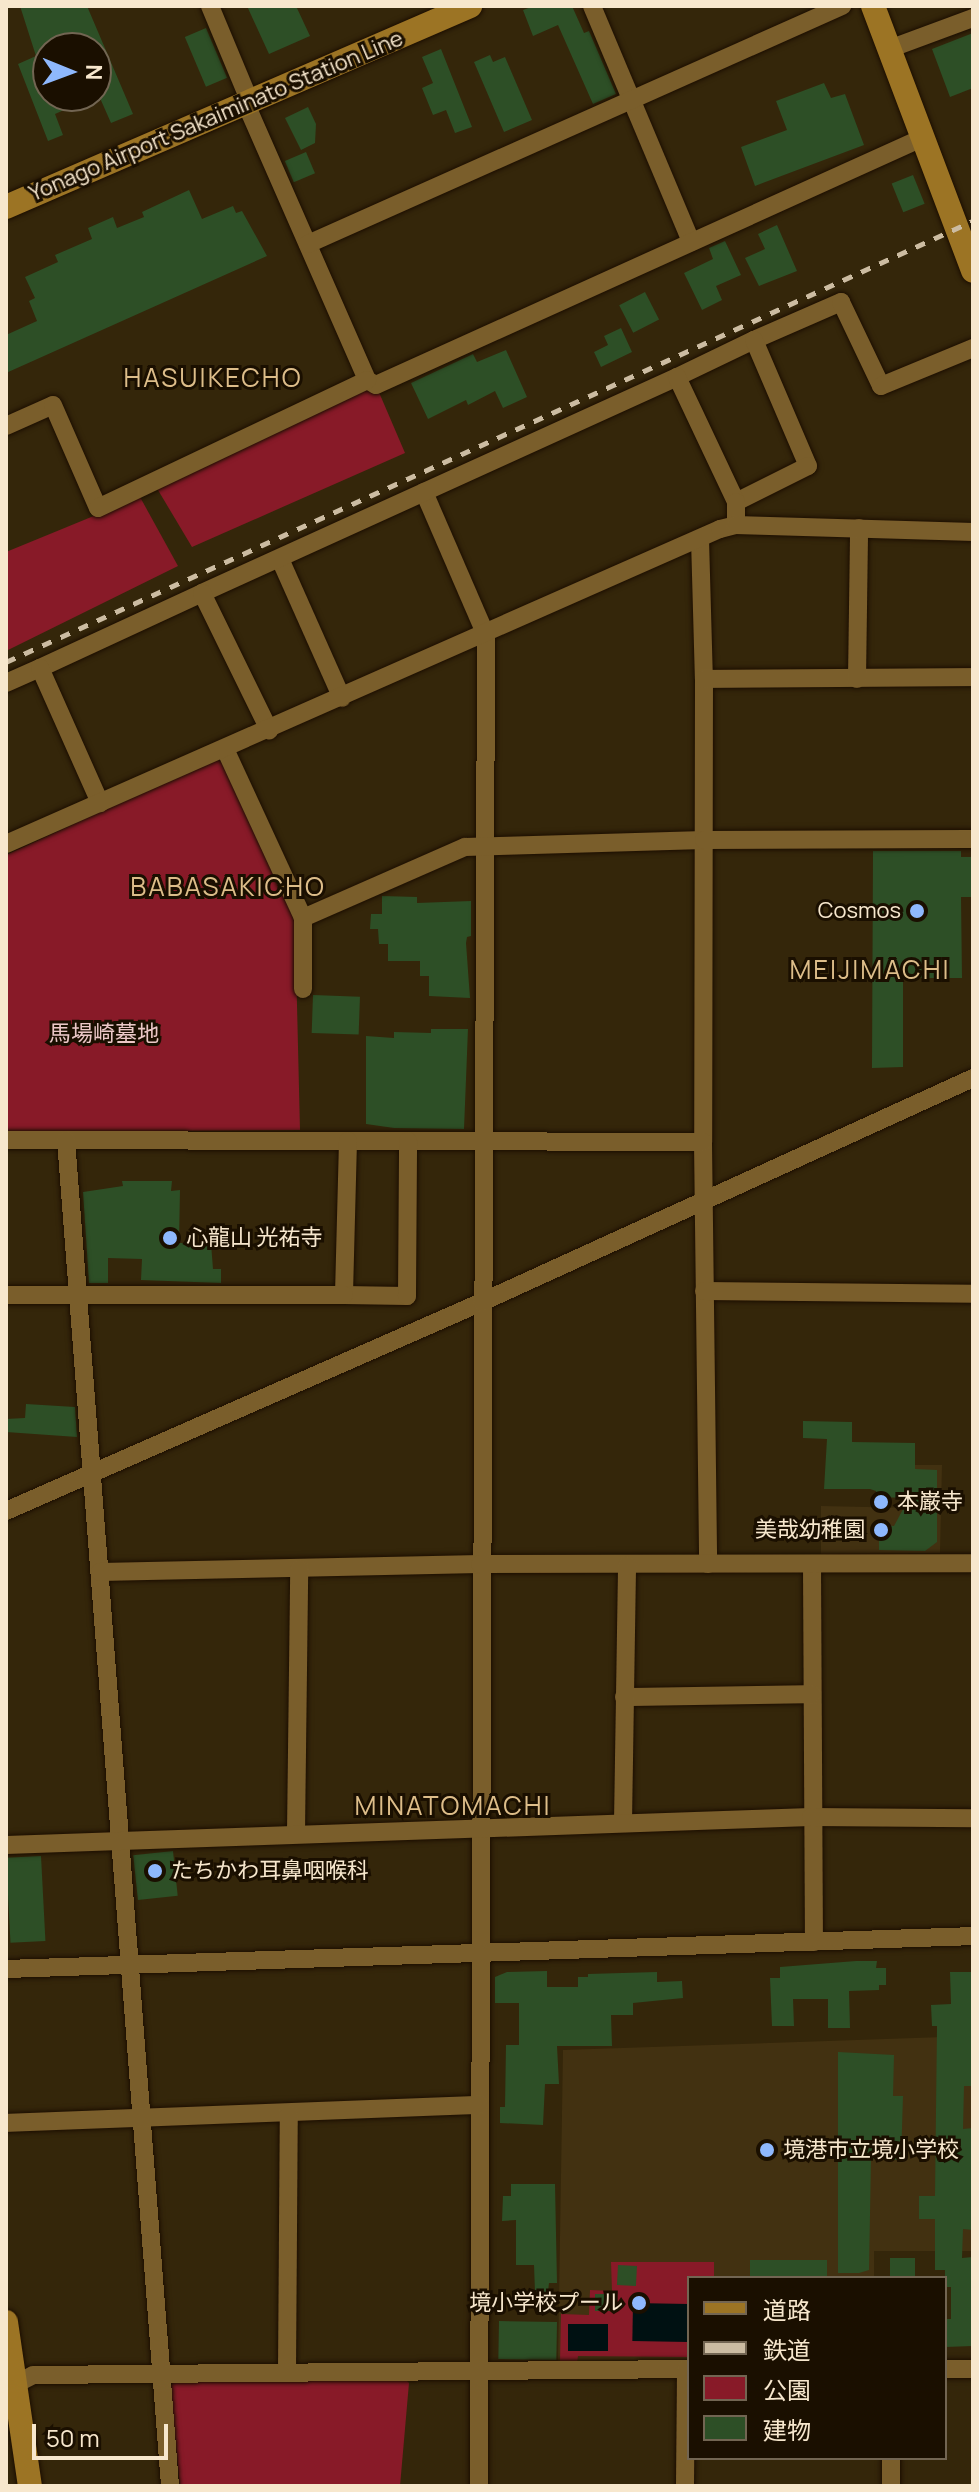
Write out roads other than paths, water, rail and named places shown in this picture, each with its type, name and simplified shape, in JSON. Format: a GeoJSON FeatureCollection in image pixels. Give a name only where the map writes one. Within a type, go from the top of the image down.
{"type":"FeatureCollection","features":[{"type":"Feature","properties":{"kind":"main road","name":"Yonago Airport Sakaiminato Station Line"},"geometry":{"type":"LineString","coordinates":[[6,207],[470,6]]}},
{"type":"Feature","properties":{"kind":"main road"},"geometry":{"type":"LineString","coordinates":[[873,6],[973,271]]}},
{"type":"Feature","properties":{"kind":"main road"},"geometry":{"type":"LineString","coordinates":[[6,2322],[11,2388],[30,2486]]}},
{"type":"Feature","properties":{"kind":"street"},"geometry":{"type":"LineString","coordinates":[[210,6],[248,103],[367,380],[376,385],[922,138]]}},
{"type":"Feature","properties":{"kind":"street"},"geometry":{"type":"LineString","coordinates":[[592,6],[691,242]]}},
{"type":"Feature","properties":{"kind":"street"},"geometry":{"type":"LineString","coordinates":[[308,244],[842,6]]}},
{"type":"Feature","properties":{"kind":"street"},"geometry":{"type":"LineString","coordinates":[[889,49],[973,18]]}},
{"type":"Feature","properties":{"kind":"street"},"geometry":{"type":"LineString","coordinates":[[6,683],[841,302],[881,386],[973,348]]}},
{"type":"Feature","properties":{"kind":"street"},"geometry":{"type":"LineString","coordinates":[[736,502],[808,466],[754,340]]}},
{"type":"Feature","properties":{"kind":"street"},"geometry":{"type":"LineString","coordinates":[[677,377],[736,502],[736,525]]}},
{"type":"Feature","properties":{"kind":"street"},"geometry":{"type":"LineString","coordinates":[[6,426],[53,405],[98,508],[367,380]]}},
{"type":"Feature","properties":{"kind":"street"},"geometry":{"type":"LineString","coordinates":[[424,492],[486,635],[480,1564],[479,2486]]}},
{"type":"Feature","properties":{"kind":"street"},"geometry":{"type":"LineString","coordinates":[[6,844],[736,525],[973,532]]}},
{"type":"Feature","properties":{"kind":"street"},"geometry":{"type":"LineString","coordinates":[[857,679],[859,528]]}},
{"type":"Feature","properties":{"kind":"street"},"geometry":{"type":"LineString","coordinates":[[700,539],[704,679],[703,1142],[708,1564]]}},
{"type":"Feature","properties":{"kind":"street"},"geometry":{"type":"LineString","coordinates":[[280,559],[342,698]]}},
{"type":"Feature","properties":{"kind":"street"},"geometry":{"type":"LineString","coordinates":[[202,593],[269,730]]}},
{"type":"Feature","properties":{"kind":"street"},"geometry":{"type":"LineString","coordinates":[[40,668],[100,803]]}},
{"type":"Feature","properties":{"kind":"street"},"geometry":{"type":"LineString","coordinates":[[704,679],[973,677]]}},
{"type":"Feature","properties":{"kind":"street"},"geometry":{"type":"LineString","coordinates":[[225,749],[303,918],[303,989]]}},
{"type":"Feature","properties":{"kind":"street"},"geometry":{"type":"LineString","coordinates":[[303,918],[465,847],[704,840],[973,839]]}},
{"type":"Feature","properties":{"kind":"street"},"geometry":{"type":"LineString","coordinates":[[6,1511],[482,1302],[973,1078]]}},
{"type":"Feature","properties":{"kind":"street"},"geometry":{"type":"LineString","coordinates":[[6,1140],[703,1142]]}},
{"type":"Feature","properties":{"kind":"street"},"geometry":{"type":"LineString","coordinates":[[66,1140],[170,2486]]}},
{"type":"Feature","properties":{"kind":"street"},"geometry":{"type":"LineString","coordinates":[[344,1295],[348,1141]]}},
{"type":"Feature","properties":{"kind":"street"},"geometry":{"type":"LineString","coordinates":[[6,1295],[407,1296],[408,1141]]}},
{"type":"Feature","properties":{"kind":"street"},"geometry":{"type":"LineString","coordinates":[[704,1291],[973,1294]]}},
{"type":"Feature","properties":{"kind":"street"},"geometry":{"type":"LineString","coordinates":[[100,1572],[480,1564],[973,1563]]}},
{"type":"Feature","properties":{"kind":"street"},"geometry":{"type":"LineString","coordinates":[[623,1823],[627,1565]]}},
{"type":"Feature","properties":{"kind":"street"},"geometry":{"type":"LineString","coordinates":[[812,1565],[814,1942]]}},
{"type":"Feature","properties":{"kind":"street"},"geometry":{"type":"LineString","coordinates":[[296,1833],[299,1569]]}},
{"type":"Feature","properties":{"kind":"street"},"geometry":{"type":"LineString","coordinates":[[624,1697],[812,1694]]}},
{"type":"Feature","properties":{"kind":"street"},"geometry":{"type":"LineString","coordinates":[[6,1845],[811,1817],[973,1818]]}},
{"type":"Feature","properties":{"kind":"street"},"geometry":{"type":"LineString","coordinates":[[6,1969],[973,1936]]}},
{"type":"Feature","properties":{"kind":"street"},"geometry":{"type":"LineString","coordinates":[[6,2123],[480,2105]]}},
{"type":"Feature","properties":{"kind":"street"},"geometry":{"type":"LineString","coordinates":[[287,2372],[289,2114]]}},
{"type":"Feature","properties":{"kind":"street"},"geometry":{"type":"LineString","coordinates":[[11,2388],[33,2375],[687,2369],[685,2486]]}},
{"type":"Feature","properties":{"kind":"street"},"geometry":{"type":"LineString","coordinates":[[947,2369],[973,2369]]}},
{"type":"Feature","properties":{"kind":"street"},"geometry":{"type":"LineString","coordinates":[[891,2460],[891,2486]]}},
{"type":"Feature","properties":{"kind":"railway"},"geometry":{"type":"LineString","coordinates":[[6,662],[973,221]]}},
{"type":"Feature","properties":{"kind":"place","name":"Cosmos"},"geometry":{"type":"Point","coordinates":[917,911]}},
{"type":"Feature","properties":{"kind":"place","name":"心龍山 光祐寺"},"geometry":{"type":"Point","coordinates":[170,1238]}},
{"type":"Feature","properties":{"kind":"place","name":"本巌寺"},"geometry":{"type":"Point","coordinates":[881,1502]}},
{"type":"Feature","properties":{"kind":"place","name":"美哉幼稚園"},"geometry":{"type":"Point","coordinates":[881,1530]}},
{"type":"Feature","properties":{"kind":"place","name":"たちかわ耳鼻咽喉科"},"geometry":{"type":"Point","coordinates":[155,1871]}},
{"type":"Feature","properties":{"kind":"place","name":"境港市立境小学校"},"geometry":{"type":"Point","coordinates":[767,2150]}},
{"type":"Feature","properties":{"kind":"place","name":"境小学校プール"},"geometry":{"type":"Point","coordinates":[639,2303]}},
{"type":"Feature","properties":{"kind":"district","name":"HASUIKECHO"},"geometry":{"type":"Point","coordinates":[213,378]}},
{"type":"Feature","properties":{"kind":"district","name":"BABASAKICHO"},"geometry":{"type":"Point","coordinates":[228,887]}},
{"type":"Feature","properties":{"kind":"district","name":"MEIJIMACHI"},"geometry":{"type":"Point","coordinates":[870,970]}},
{"type":"Feature","properties":{"kind":"district","name":"MINATOMACHI"},"geometry":{"type":"Point","coordinates":[453,1806]}},
{"type":"Feature","properties":{"kind":"park label","name":"馬場崎墓地"},"geometry":{"type":"Point","coordinates":[104,1034]}}]}
